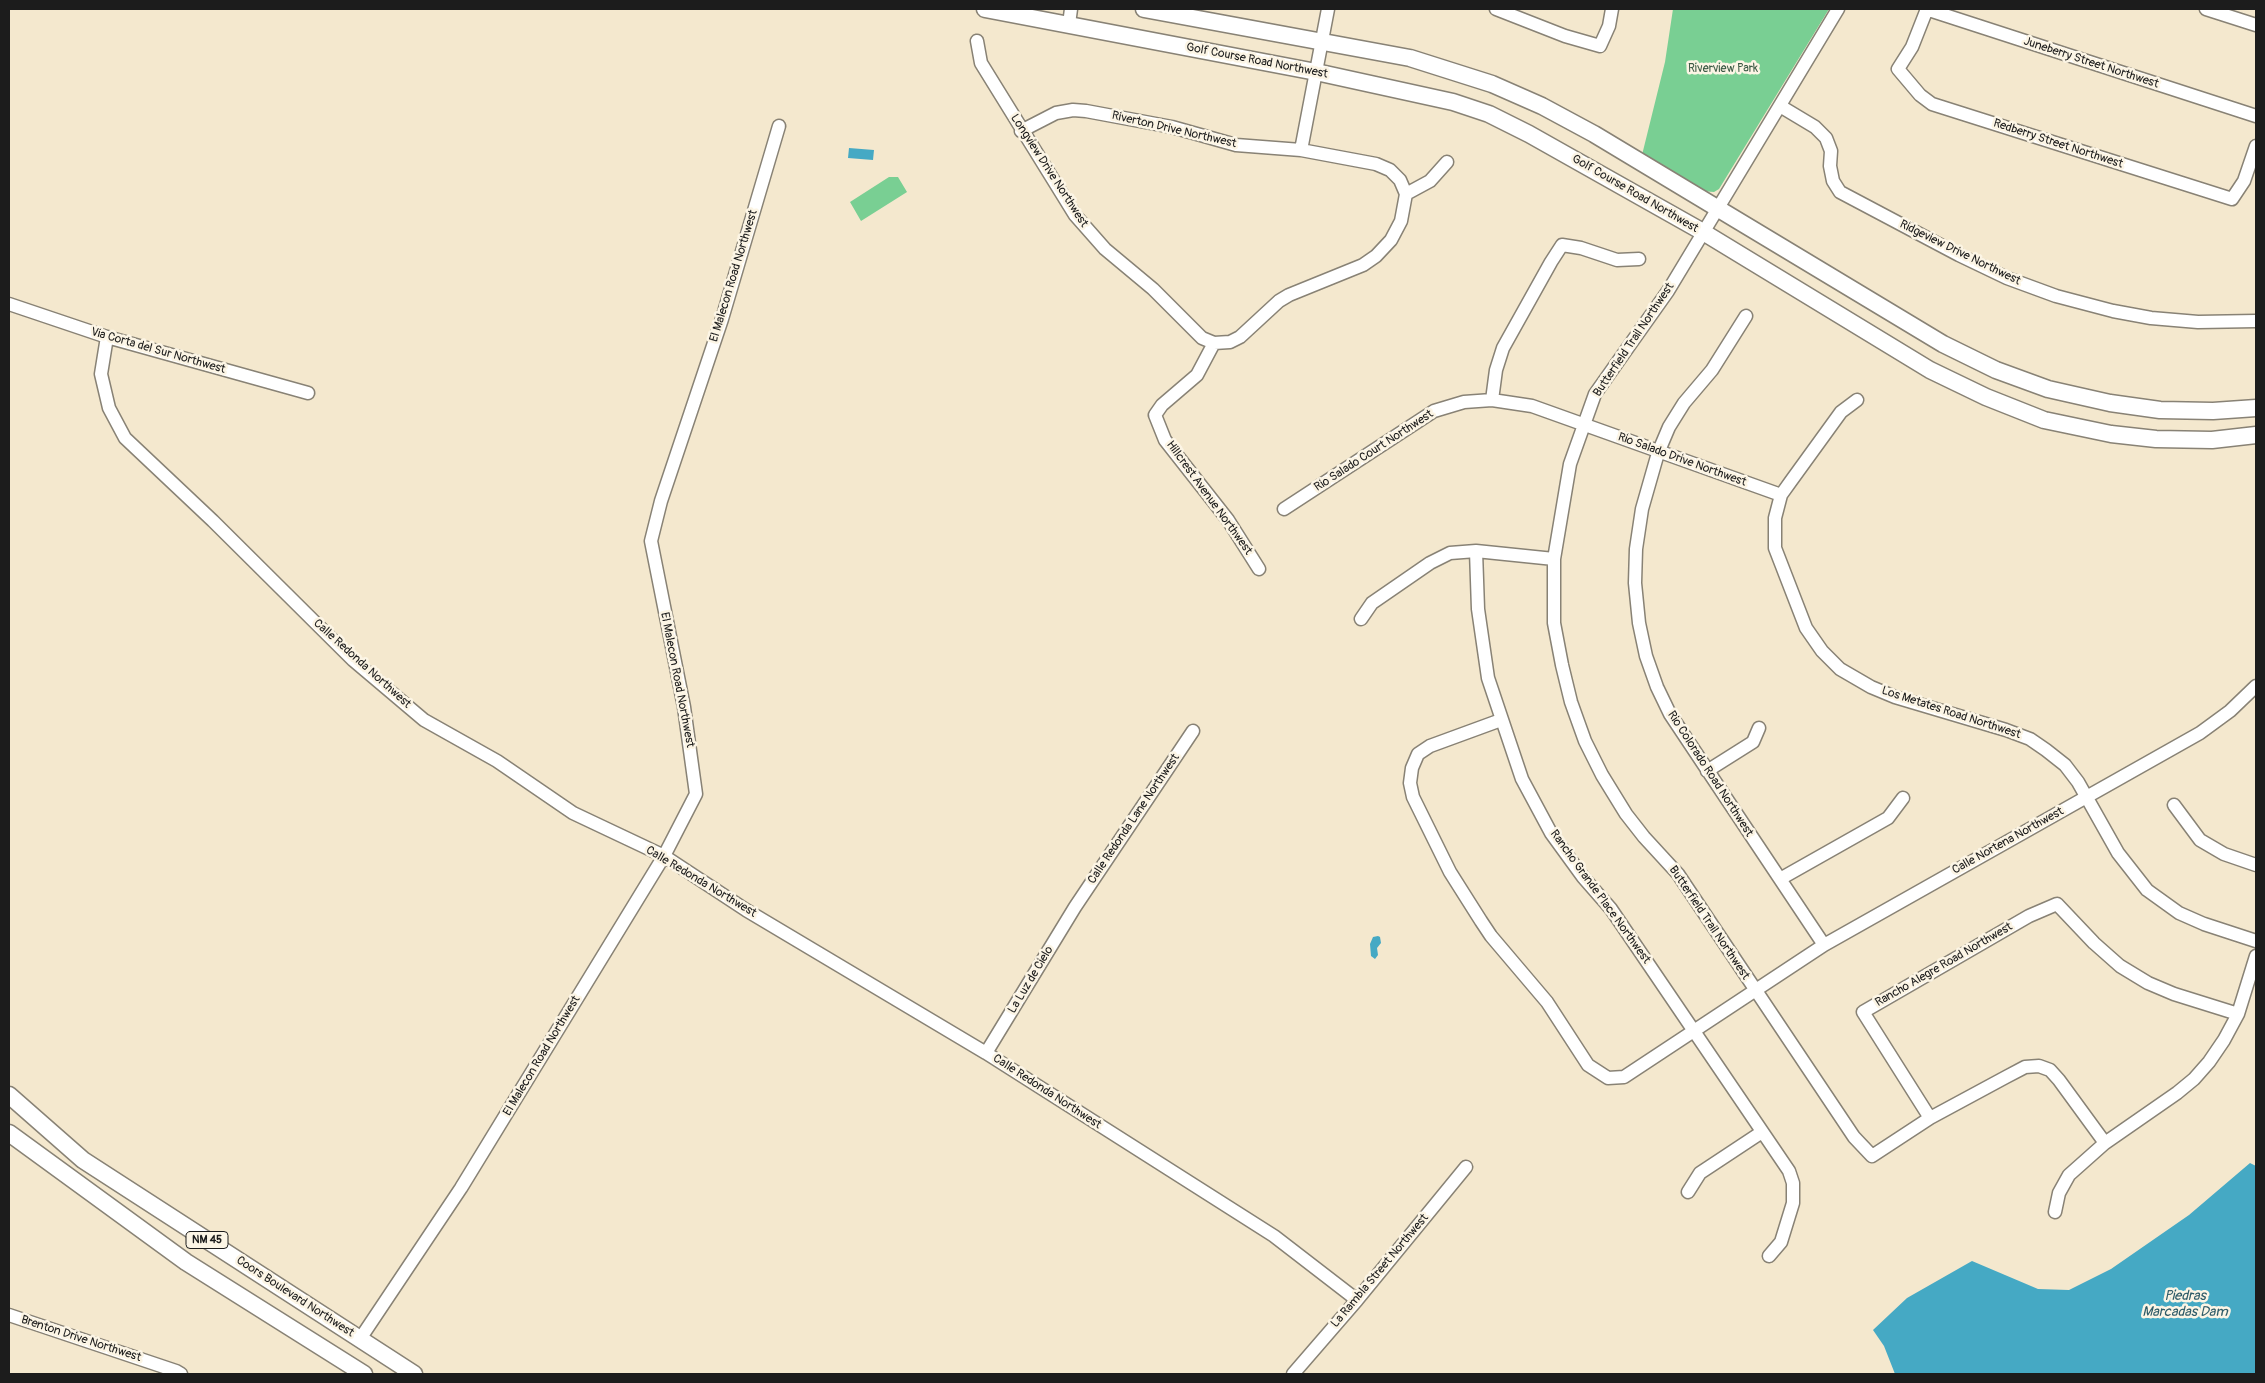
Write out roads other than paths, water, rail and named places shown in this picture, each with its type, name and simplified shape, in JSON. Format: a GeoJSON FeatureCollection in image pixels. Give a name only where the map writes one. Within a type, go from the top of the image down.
{"type":"FeatureCollection","features":[{"type":"Feature","properties":{"kind":"main road","name":"Golf Course Road Northwest"},"geometry":{"type":"LineString","coordinates":[[985,9],[1070,16],[1454,102],[1489,114],[1529,134],[1702,232],[1930,370],[1986,397],[2044,420],[2111,434],[2156,439],[2212,440],[2256,434]]}},
{"type":"Feature","properties":{"kind":"main road"},"geometry":{"type":"LineString","coordinates":[[1144,9],[1410,58],[1512,93],[1542,106],[1594,134],[1943,344],[1996,370],[2048,389],[2110,403],[2160,410],[2213,411],[2256,408]]}},
{"type":"Feature","properties":{"kind":"main road","name":"Coors Boulevard Northwest"},"geometry":{"type":"LineString","coordinates":[[9,1095],[83,1160],[414,1374]]}},
{"type":"Feature","properties":{"kind":"main road","name":"NM 45"},"geometry":{"type":"LineString","coordinates":[[9,1132],[186,1262],[364,1374]]}},
{"type":"Feature","properties":{"kind":"street"},"geometry":{"type":"LineString","coordinates":[[1301,150],[1328,9]]}},
{"type":"Feature","properties":{"kind":"street"},"geometry":{"type":"LineString","coordinates":[[1496,9],[1565,36],[1600,46],[1612,9]]}},
{"type":"Feature","properties":{"kind":"street","name":"Butterfield Trail Northwest"},"geometry":{"type":"LineString","coordinates":[[1838,9],[1668,291],[1595,394],[1570,464],[1554,559],[1556,631],[1572,702],[1585,741],[1602,775],[1626,814],[1678,874],[1854,1136],[1872,1156],[1930,1118]]}},
{"type":"Feature","properties":{"kind":"street","name":"Redberry Street Northwest"},"geometry":{"type":"LineString","coordinates":[[1926,9],[1912,48],[1898,69],[1920,95],[1932,104],[2232,198],[2244,181],[2256,146]]}},
{"type":"Feature","properties":{"kind":"street","name":"Juneberry Street Northwest"},"geometry":{"type":"LineString","coordinates":[[1926,9],[2256,116]]}},
{"type":"Feature","properties":{"kind":"street"},"geometry":{"type":"LineString","coordinates":[[2206,9],[2256,25]]}},
{"type":"Feature","properties":{"kind":"street","name":"Longview Drive Northwest"},"geometry":{"type":"LineString","coordinates":[[977,41],[981,64],[1021,131],[1075,215],[1089,233],[1159,295],[1202,338],[1214,343]]}},
{"type":"Feature","properties":{"kind":"street","name":"Ridgeview Drive Northwest"},"geometry":{"type":"LineString","coordinates":[[1780,106],[1815,127],[1826,138],[1831,151],[1830,166],[1833,181],[1840,192],[1959,255],[2008,278],[2056,296],[2132,315],[2198,322],[2256,321]]}},
{"type":"Feature","properties":{"kind":"street","name":"Riverton Drive Northwest"},"geometry":{"type":"LineString","coordinates":[[1021,131],[1056,113],[1079,110],[1172,127],[1236,145],[1301,150],[1376,164],[1390,170],[1400,180],[1406,194]]}},
{"type":"Feature","properties":{"kind":"street","name":"El Malecon Road Northwest"},"geometry":{"type":"LineString","coordinates":[[360,1340],[462,1188],[664,856],[696,794],[684,708],[650,541],[661,501],[724,310],[779,126]]}},
{"type":"Feature","properties":{"kind":"street"},"geometry":{"type":"LineString","coordinates":[[1214,343],[1230,342],[1240,337],[1289,294],[1363,265],[1376,256],[1391,240],[1401,221],[1406,194],[1430,181],[1447,162]]}},
{"type":"Feature","properties":{"kind":"street"},"geometry":{"type":"LineString","coordinates":[[1492,400],[1496,370],[1503,348],[1550,262],[1562,245],[1581,248],[1617,260],[1639,260]]}},
{"type":"Feature","properties":{"kind":"street","name":"Via Corta del Sur Northwest"},"geometry":{"type":"LineString","coordinates":[[9,304],[108,337],[308,393]]}},
{"type":"Feature","properties":{"kind":"street","name":"Rio Colorado Road Northwest"},"geometry":{"type":"LineString","coordinates":[[1746,316],[1712,370],[1684,402],[1669,427],[1658,453],[1642,509],[1636,549],[1635,583],[1639,623],[1646,656],[1657,687],[1670,714],[1706,771],[1824,944]]}},
{"type":"Feature","properties":{"kind":"street","name":"Calle Redonda Northwest"},"geometry":{"type":"LineString","coordinates":[[108,337],[101,374],[109,408],[125,438],[213,521],[353,660],[424,720],[497,761],[573,813],[664,856],[746,910],[986,1053],[1274,1236],[1357,1300]]}},
{"type":"Feature","properties":{"kind":"street","name":"Hillcrest Avenue Northwest"},"geometry":{"type":"LineString","coordinates":[[1214,343],[1197,375],[1162,405],[1155,415],[1165,440],[1228,520],[1259,568]]}},
{"type":"Feature","properties":{"kind":"street","name":"Rio Salado Court Northwest"},"geometry":{"type":"LineString","coordinates":[[1284,509],[1434,411],[1464,402],[1492,400],[1532,406],[1584,424]]}},
{"type":"Feature","properties":{"kind":"street","name":"Los Metates Road Northwest"},"geometry":{"type":"LineString","coordinates":[[1857,400],[1841,412],[1781,496],[1775,518],[1775,548],[1806,628],[1822,651],[1840,669],[1871,687],[1895,697],[2030,739],[2066,765],[2087,796],[2118,853],[2147,890],[2179,913],[2204,924],[2256,941]]}},
{"type":"Feature","properties":{"kind":"street","name":"Rio Salado Drive Northwest"},"geometry":{"type":"LineString","coordinates":[[1584,424],[1658,453],[1781,496]]}},
{"type":"Feature","properties":{"kind":"street"},"geometry":{"type":"LineString","coordinates":[[1361,619],[1372,604],[1430,563],[1450,553],[1476,551],[1554,559]]}},
{"type":"Feature","properties":{"kind":"street","name":"Rancho Grande Place Northwest"},"geometry":{"type":"LineString","coordinates":[[1476,551],[1478,609],[1488,678],[1522,779],[1551,832],[1583,877],[1611,909],[1696,1031],[1789,1171],[1793,1183],[1793,1203],[1781,1242],[1769,1256]]}},
{"type":"Feature","properties":{"kind":"street","name":"Calle Nortena Northwest"},"geometry":{"type":"LineString","coordinates":[[1501,720],[1430,746],[1418,754],[1412,768],[1410,783],[1414,797],[1450,872],[1491,936],[1547,1002],[1588,1065],[1608,1078],[1624,1077],[1696,1031],[1824,944],[2200,733],[2230,711],[2256,686]]}},
{"type":"Feature","properties":{"kind":"street"},"geometry":{"type":"LineString","coordinates":[[1706,771],[1753,742],[1759,728]]}},
{"type":"Feature","properties":{"kind":"street","name":"Calle Redonda Lane Northwest"},"geometry":{"type":"LineString","coordinates":[[1075,907],[1194,731]]}},
{"type":"Feature","properties":{"kind":"street"},"geometry":{"type":"LineString","coordinates":[[1780,879],[1888,818],[1903,798]]}},
{"type":"Feature","properties":{"kind":"street"},"geometry":{"type":"LineString","coordinates":[[2174,805],[2200,840],[2224,854],[2256,864]]}},
{"type":"Feature","properties":{"kind":"street","name":"Rancho Alegre Road Northwest"},"geometry":{"type":"LineString","coordinates":[[1930,1118],[1863,1012],[2029,916],[2057,904],[2094,943],[2120,966],[2148,983],[2174,994],[2238,1014]]}},
{"type":"Feature","properties":{"kind":"street","name":"La Luz de Cielo"},"geometry":{"type":"LineString","coordinates":[[986,1053],[1075,907]]}},
{"type":"Feature","properties":{"kind":"street"},"geometry":{"type":"LineString","coordinates":[[2055,1212],[2059,1192],[2070,1176],[2105,1143],[2194,1079],[2224,1040],[2238,1014],[2256,956]]}},
{"type":"Feature","properties":{"kind":"street"},"geometry":{"type":"LineString","coordinates":[[1930,1118],[2025,1067],[2039,1066],[2050,1070],[2105,1143]]}},
{"type":"Feature","properties":{"kind":"street"},"geometry":{"type":"LineString","coordinates":[[1688,1192],[1700,1172],[1762,1132]]}},
{"type":"Feature","properties":{"kind":"street","name":"La Rambla Street Northwest"},"geometry":{"type":"LineString","coordinates":[[1293,1374],[1357,1300],[1466,1167]]}},
{"type":"Feature","properties":{"kind":"street","name":"Brenton Drive Northwest"},"geometry":{"type":"LineString","coordinates":[[9,1315],[181,1374]]}},
{"type":"Feature","properties":{"kind":"water"},"geometry":{"type":"Polygon","coordinates":[[[849,148],[874,150],[873,160],[848,158],[849,148]]]}},
{"type":"Feature","properties":{"kind":"water"},"geometry":{"type":"Polygon","coordinates":[[[1378,936],[1381,943],[1377,948],[1378,955],[1375,959],[1371,956],[1370,944],[1373,937],[1378,936]]]}},
{"type":"Feature","properties":{"kind":"water","name":"Piedras Marcadas Dam"},"geometry":{"type":"Polygon","coordinates":[[[2250,1163],[2256,1166],[2256,1374],[1895,1374],[1884,1346],[1873,1330],[1907,1298],[1972,1261],[2038,1289],[2069,1290],[2111,1269],[2189,1215],[2250,1163]]]}},
{"type":"Feature","properties":{"kind":"park label","name":"Riverview Park"},"geometry":{"type":"Point","coordinates":[1723,69]}}]}
